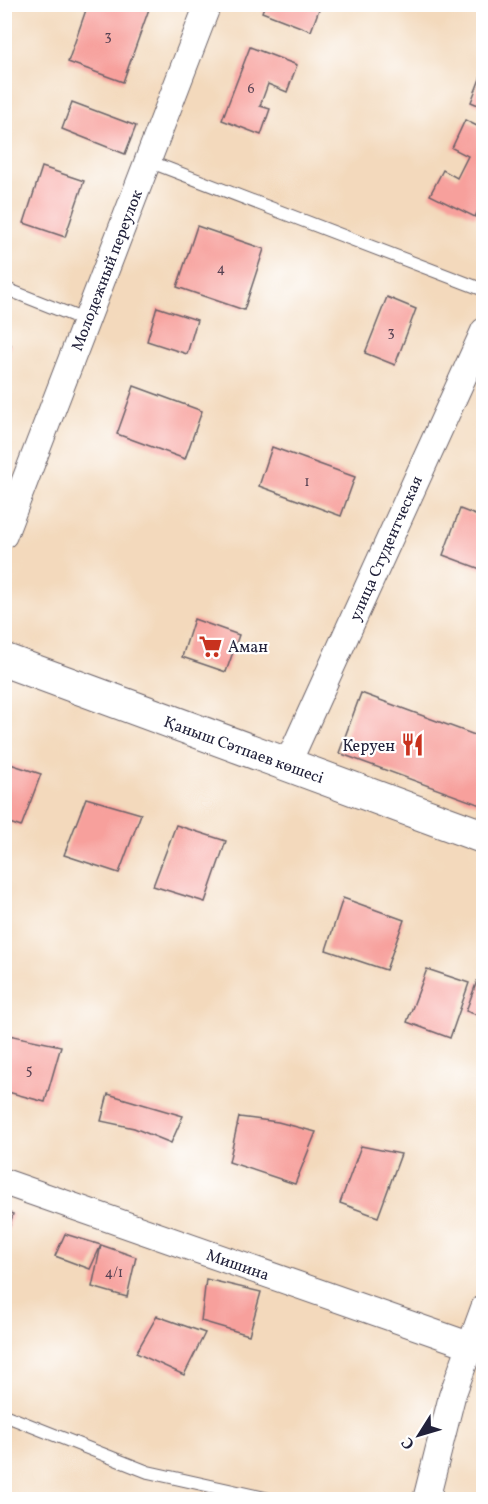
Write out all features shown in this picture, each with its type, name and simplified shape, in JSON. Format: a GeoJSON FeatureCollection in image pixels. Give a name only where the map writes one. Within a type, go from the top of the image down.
{"type":"FeatureCollection","features":[{"type":"Feature","properties":{"kind":"street","name":"Молодежный переулок"},"geometry":{"type":"LineString","coordinates":[[4,535],[208,4]]}},
{"type":"Feature","properties":{"kind":"street","name":"улица Студентческая"},"geometry":{"type":"LineString","coordinates":[[287,765],[483,331]]}},
{"type":"Feature","properties":{"kind":"street","name":"Қаныш Сәтпаев көшесі"},"geometry":{"type":"LineString","coordinates":[[4,660],[483,837]]}},
{"type":"Feature","properties":{"kind":"street","name":"Мишина"},"geometry":{"type":"LineString","coordinates":[[4,1182],[472,1346]]}},
{"type":"Feature","properties":{"kind":"street"},"geometry":{"type":"LineString","coordinates":[[426,1500],[452,1396],[472,1346],[483,1308]]}},
{"type":"Feature","properties":{"kind":"lane"},"geometry":{"type":"LineString","coordinates":[[148,161],[483,290]]}},
{"type":"Feature","properties":{"kind":"lane"},"geometry":{"type":"LineString","coordinates":[[4,288],[87,321]]}},
{"type":"Feature","properties":{"kind":"lane"},"geometry":{"type":"LineString","coordinates":[[4,1415],[148,1472],[274,1500]]}},
{"type":"Feature","properties":{"kind":"building"},"geometry":{"type":"Polygon","coordinates":[[[88,4],[136,4],[149,9],[123,82],[68,62],[88,4]]]}},
{"type":"Feature","properties":{"kind":"building"},"geometry":{"type":"Polygon","coordinates":[[[265,4],[321,4],[311,31],[262,12],[265,4]]]}},
{"type":"Feature","properties":{"kind":"building"},"geometry":{"type":"Polygon","coordinates":[[[250,47],[297,65],[287,92],[268,84],[260,106],[270,109],[261,135],[222,120],[250,47]]]}},
{"type":"Feature","properties":{"kind":"building"},"geometry":{"type":"Polygon","coordinates":[[[483,71],[483,107],[471,102],[483,71]]]}},
{"type":"Feature","properties":{"kind":"building"},"geometry":{"type":"Polygon","coordinates":[[[72,102],[136,126],[125,154],[62,129],[72,102]]]}},
{"type":"Feature","properties":{"kind":"building"},"geometry":{"type":"Polygon","coordinates":[[[465,120],[483,129],[483,199],[475,217],[430,195],[443,170],[457,178],[468,156],[452,148],[465,120]]]}},
{"type":"Feature","properties":{"kind":"building"},"geometry":{"type":"Polygon","coordinates":[[[42,167],[84,181],[65,237],[24,223],[42,167]]]}},
{"type":"Feature","properties":{"kind":"building"},"geometry":{"type":"Polygon","coordinates":[[[197,226],[264,249],[244,310],[177,287],[197,226]]]}},
{"type":"Feature","properties":{"kind":"building"},"geometry":{"type":"Polygon","coordinates":[[[387,297],[416,309],[395,365],[365,353],[387,297]]]}},
{"type":"Feature","properties":{"kind":"building"},"geometry":{"type":"Polygon","coordinates":[[[157,307],[197,320],[187,354],[147,341],[157,307]]]}},
{"type":"Feature","properties":{"kind":"building"},"geometry":{"type":"Polygon","coordinates":[[[4,343],[11,345],[5,362],[4,362],[4,343]]]}},
{"type":"Feature","properties":{"kind":"building"},"geometry":{"type":"Polygon","coordinates":[[[134,386],[202,411],[185,459],[117,434],[134,386]]]}},
{"type":"Feature","properties":{"kind":"building"},"geometry":{"type":"Polygon","coordinates":[[[272,447],[355,477],[341,516],[259,486],[272,447]]]}},
{"type":"Feature","properties":{"kind":"building"},"geometry":{"type":"Polygon","coordinates":[[[460,509],[483,518],[483,570],[443,555],[460,509]]]}},
{"type":"Feature","properties":{"kind":"building","name":"Аман"},"geometry":{"type":"Polygon","coordinates":[[[194,619],[239,635],[226,672],[182,657],[194,619]]]}},
{"type":"Feature","properties":{"kind":"building","name":"Керуен"},"geometry":{"type":"Polygon","coordinates":[[[361,693],[483,738],[483,806],[339,753],[361,693]]]}},
{"type":"Feature","properties":{"kind":"building"},"geometry":{"type":"Polygon","coordinates":[[[4,762],[41,774],[21,827],[4,821],[4,762]]]}},
{"type":"Feature","properties":{"kind":"building"},"geometry":{"type":"Polygon","coordinates":[[[86,798],[141,814],[119,873],[64,855],[86,798]]]}},
{"type":"Feature","properties":{"kind":"building"},"geometry":{"type":"Polygon","coordinates":[[[176,825],[226,841],[205,902],[153,886],[176,825]]]}},
{"type":"Feature","properties":{"kind":"building"},"geometry":{"type":"Polygon","coordinates":[[[343,898],[404,920],[386,970],[326,950],[343,898]]]}},
{"type":"Feature","properties":{"kind":"building"},"geometry":{"type":"Polygon","coordinates":[[[427,969],[469,983],[450,1038],[407,1022],[427,969]]]}},
{"type":"Feature","properties":{"kind":"building"},"geometry":{"type":"Polygon","coordinates":[[[477,981],[483,983],[483,1017],[466,1011],[477,981]]]}},
{"type":"Feature","properties":{"kind":"building"},"geometry":{"type":"Polygon","coordinates":[[[4,1034],[61,1046],[45,1102],[4,1091],[4,1034]]]}},
{"type":"Feature","properties":{"kind":"building"},"geometry":{"type":"Polygon","coordinates":[[[108,1094],[183,1116],[171,1143],[134,1128],[101,1121],[108,1094]]]}},
{"type":"Feature","properties":{"kind":"building"},"geometry":{"type":"Polygon","coordinates":[[[239,1117],[278,1122],[316,1132],[295,1184],[229,1162],[239,1117]]]}},
{"type":"Feature","properties":{"kind":"building"},"geometry":{"type":"Polygon","coordinates":[[[361,1146],[401,1154],[378,1217],[340,1203],[361,1146]]]}},
{"type":"Feature","properties":{"kind":"building"},"geometry":{"type":"Polygon","coordinates":[[[4,1211],[13,1214],[5,1241],[4,1241],[4,1211]]]}},
{"type":"Feature","properties":{"kind":"building"},"geometry":{"type":"Polygon","coordinates":[[[65,1234],[101,1245],[90,1269],[55,1256],[65,1234]]]}},
{"type":"Feature","properties":{"kind":"building"},"geometry":{"type":"Polygon","coordinates":[[[101,1245],[136,1257],[127,1297],[92,1287],[101,1245]]]}},
{"type":"Feature","properties":{"kind":"building"},"geometry":{"type":"Polygon","coordinates":[[[206,1279],[261,1292],[249,1335],[201,1321],[206,1279]]]}},
{"type":"Feature","properties":{"kind":"building"},"geometry":{"type":"Polygon","coordinates":[[[157,1316],[205,1333],[184,1375],[136,1353],[157,1316]]]}},
{"type":"Feature","properties":{"kind":"place","name":"Аман"},"geometry":{"type":"Point","coordinates":[210,646]}},
{"type":"Feature","properties":{"kind":"place","name":"Керуен"},"geometry":{"type":"Point","coordinates":[413,745]}}]}
